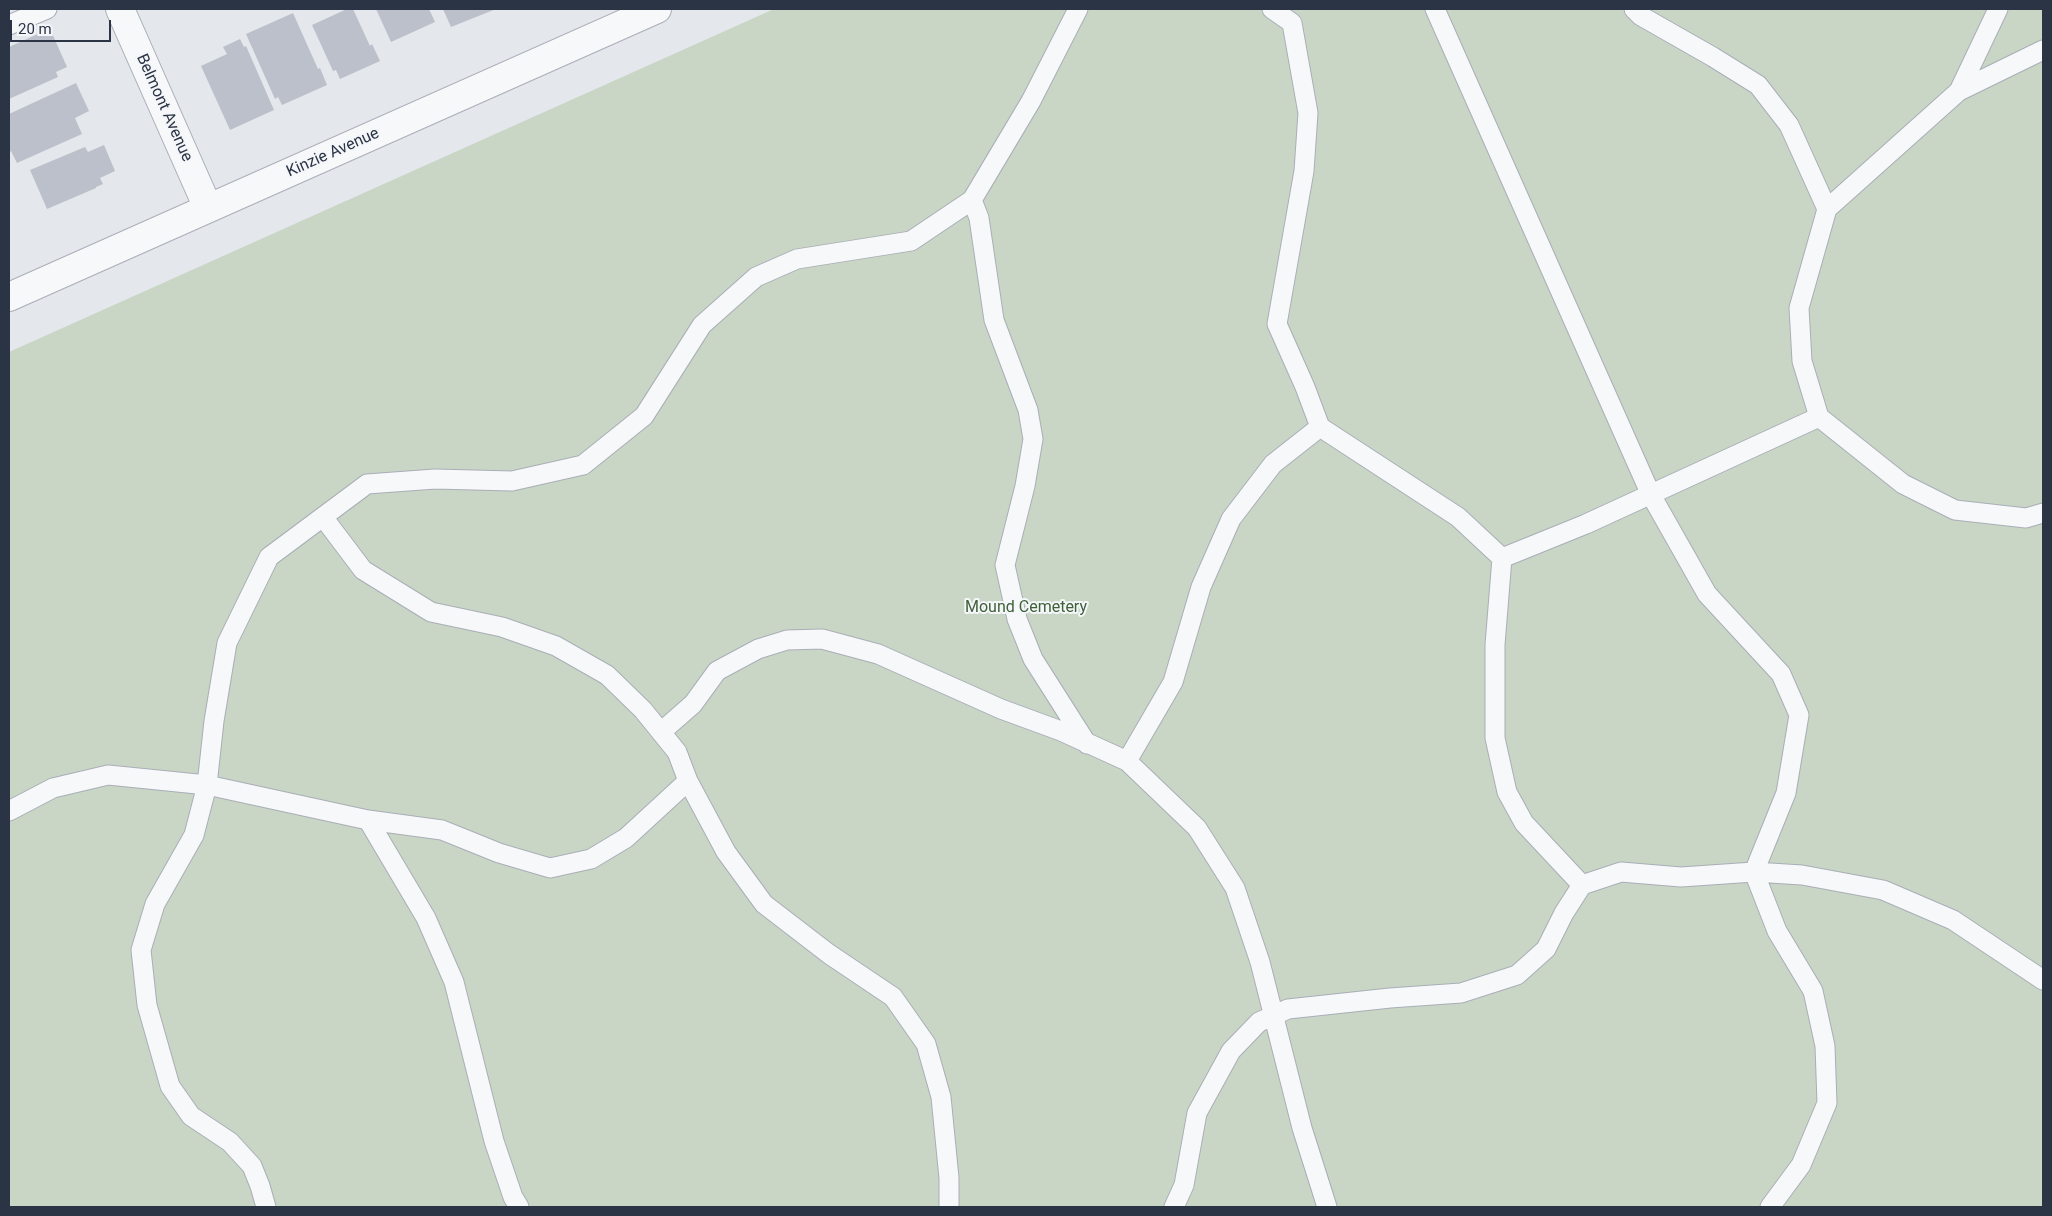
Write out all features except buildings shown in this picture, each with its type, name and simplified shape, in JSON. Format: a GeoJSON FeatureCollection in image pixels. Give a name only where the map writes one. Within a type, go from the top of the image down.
{"type":"FeatureCollection","features":[{"type":"Feature","properties":{"kind":"street","name":"Belmont Avenue"},"geometry":{"type":"LineString","coordinates":[[120,9],[208,208]]}},
{"type":"Feature","properties":{"kind":"street","name":"Kinzie Avenue"},"geometry":{"type":"LineString","coordinates":[[9,297],[657,9]]}},
{"type":"Feature","properties":{"kind":"lane"},"geometry":{"type":"LineString","coordinates":[[9,26],[46,9]]}},
{"type":"Feature","properties":{"kind":"lane"},"geometry":{"type":"LineString","coordinates":[[266,1207],[252,1166],[230,1142],[191,1116],[170,1086],[147,1005],[141,950],[155,904],[194,835],[207,785],[214,721],[227,643],[269,557],[367,484],[435,479],[512,481],[583,466],[644,416],[702,325],[756,276],[797,259],[911,240],[972,200],[1031,101],[1078,9]]}},
{"type":"Feature","properties":{"kind":"lane"},"geometry":{"type":"LineString","coordinates":[[1272,9],[1296,16],[1308,113],[1304,171],[1277,324],[1305,387],[1320,427],[1458,517],[1502,558]]}},
{"type":"Feature","properties":{"kind":"lane"},"geometry":{"type":"LineString","coordinates":[[1434,9],[1651,495],[1707,594],[1781,674],[1799,715],[1786,793],[1754,872],[1777,931],[1813,991],[1825,1046],[1827,1103],[1801,1165],[1770,1207]]}},
{"type":"Feature","properties":{"kind":"lane"},"geometry":{"type":"LineString","coordinates":[[1634,9],[1641,16],[1713,56],[1758,85],[1789,126],[1827,209]]}},
{"type":"Feature","properties":{"kind":"lane"},"geometry":{"type":"LineString","coordinates":[[1959,91],[1998,9]]}},
{"type":"Feature","properties":{"kind":"lane"},"geometry":{"type":"LineString","coordinates":[[2043,50],[1959,91],[1827,209],[1799,308],[1802,361],[1819,417],[1903,484],[1955,510],[2026,518],[2043,513]]}},
{"type":"Feature","properties":{"kind":"lane"},"geometry":{"type":"LineString","coordinates":[[972,200],[978,218],[994,320],[1028,410],[1034,439],[1025,486],[1005,565],[1017,619],[1033,659],[1087,744]]}},
{"type":"Feature","properties":{"kind":"lane"},"geometry":{"type":"LineString","coordinates":[[1502,558],[1586,524],[1819,417]]}},
{"type":"Feature","properties":{"kind":"lane"},"geometry":{"type":"LineString","coordinates":[[1127,761],[1173,682],[1201,587],[1231,519],[1273,464],[1320,427]]}},
{"type":"Feature","properties":{"kind":"lane"},"geometry":{"type":"LineString","coordinates":[[323,517],[362,570],[431,612],[502,627],[556,646],[607,675],[643,710],[677,752],[688,781],[726,852],[764,904],[829,954],[893,997],[926,1044],[941,1097],[949,1178],[949,1207]]}},
{"type":"Feature","properties":{"kind":"lane"},"geometry":{"type":"LineString","coordinates":[[1502,558],[1495,645],[1495,738],[1507,792],[1524,823],[1582,885]]}},
{"type":"Feature","properties":{"kind":"lane"},"geometry":{"type":"LineString","coordinates":[[661,732],[693,704],[716,671],[758,649],[787,640],[822,639],[878,654],[1001,709],[1127,761],[1197,828],[1235,888],[1260,962],[1302,1128],[1327,1207]]}},
{"type":"Feature","properties":{"kind":"lane"},"geometry":{"type":"LineString","coordinates":[[9,810],[53,788],[108,775],[207,785],[368,820],[442,830],[499,853],[550,868],[591,859],[626,838],[688,781]]}},
{"type":"Feature","properties":{"kind":"lane"},"geometry":{"type":"LineString","coordinates":[[368,820],[426,918],[454,982],[494,1141],[513,1197],[519,1207]]}},
{"type":"Feature","properties":{"kind":"lane"},"geometry":{"type":"LineString","coordinates":[[1174,1207],[1184,1185],[1196,1113],[1231,1051],[1259,1022],[1288,1009],[1460,993],[1517,975],[1546,949],[1564,913],[1582,885],[1621,872],[1681,877],[1754,872],[1802,875],[1882,890],[1952,920],[2043,980]]}},
{"type":"Feature","properties":{"kind":"green space","name":"Mound Cemetery"},"geometry":{"type":"Polygon","coordinates":[[[774,9],[2043,9],[2043,1207],[9,1207],[9,352],[774,9]]]}}]}
